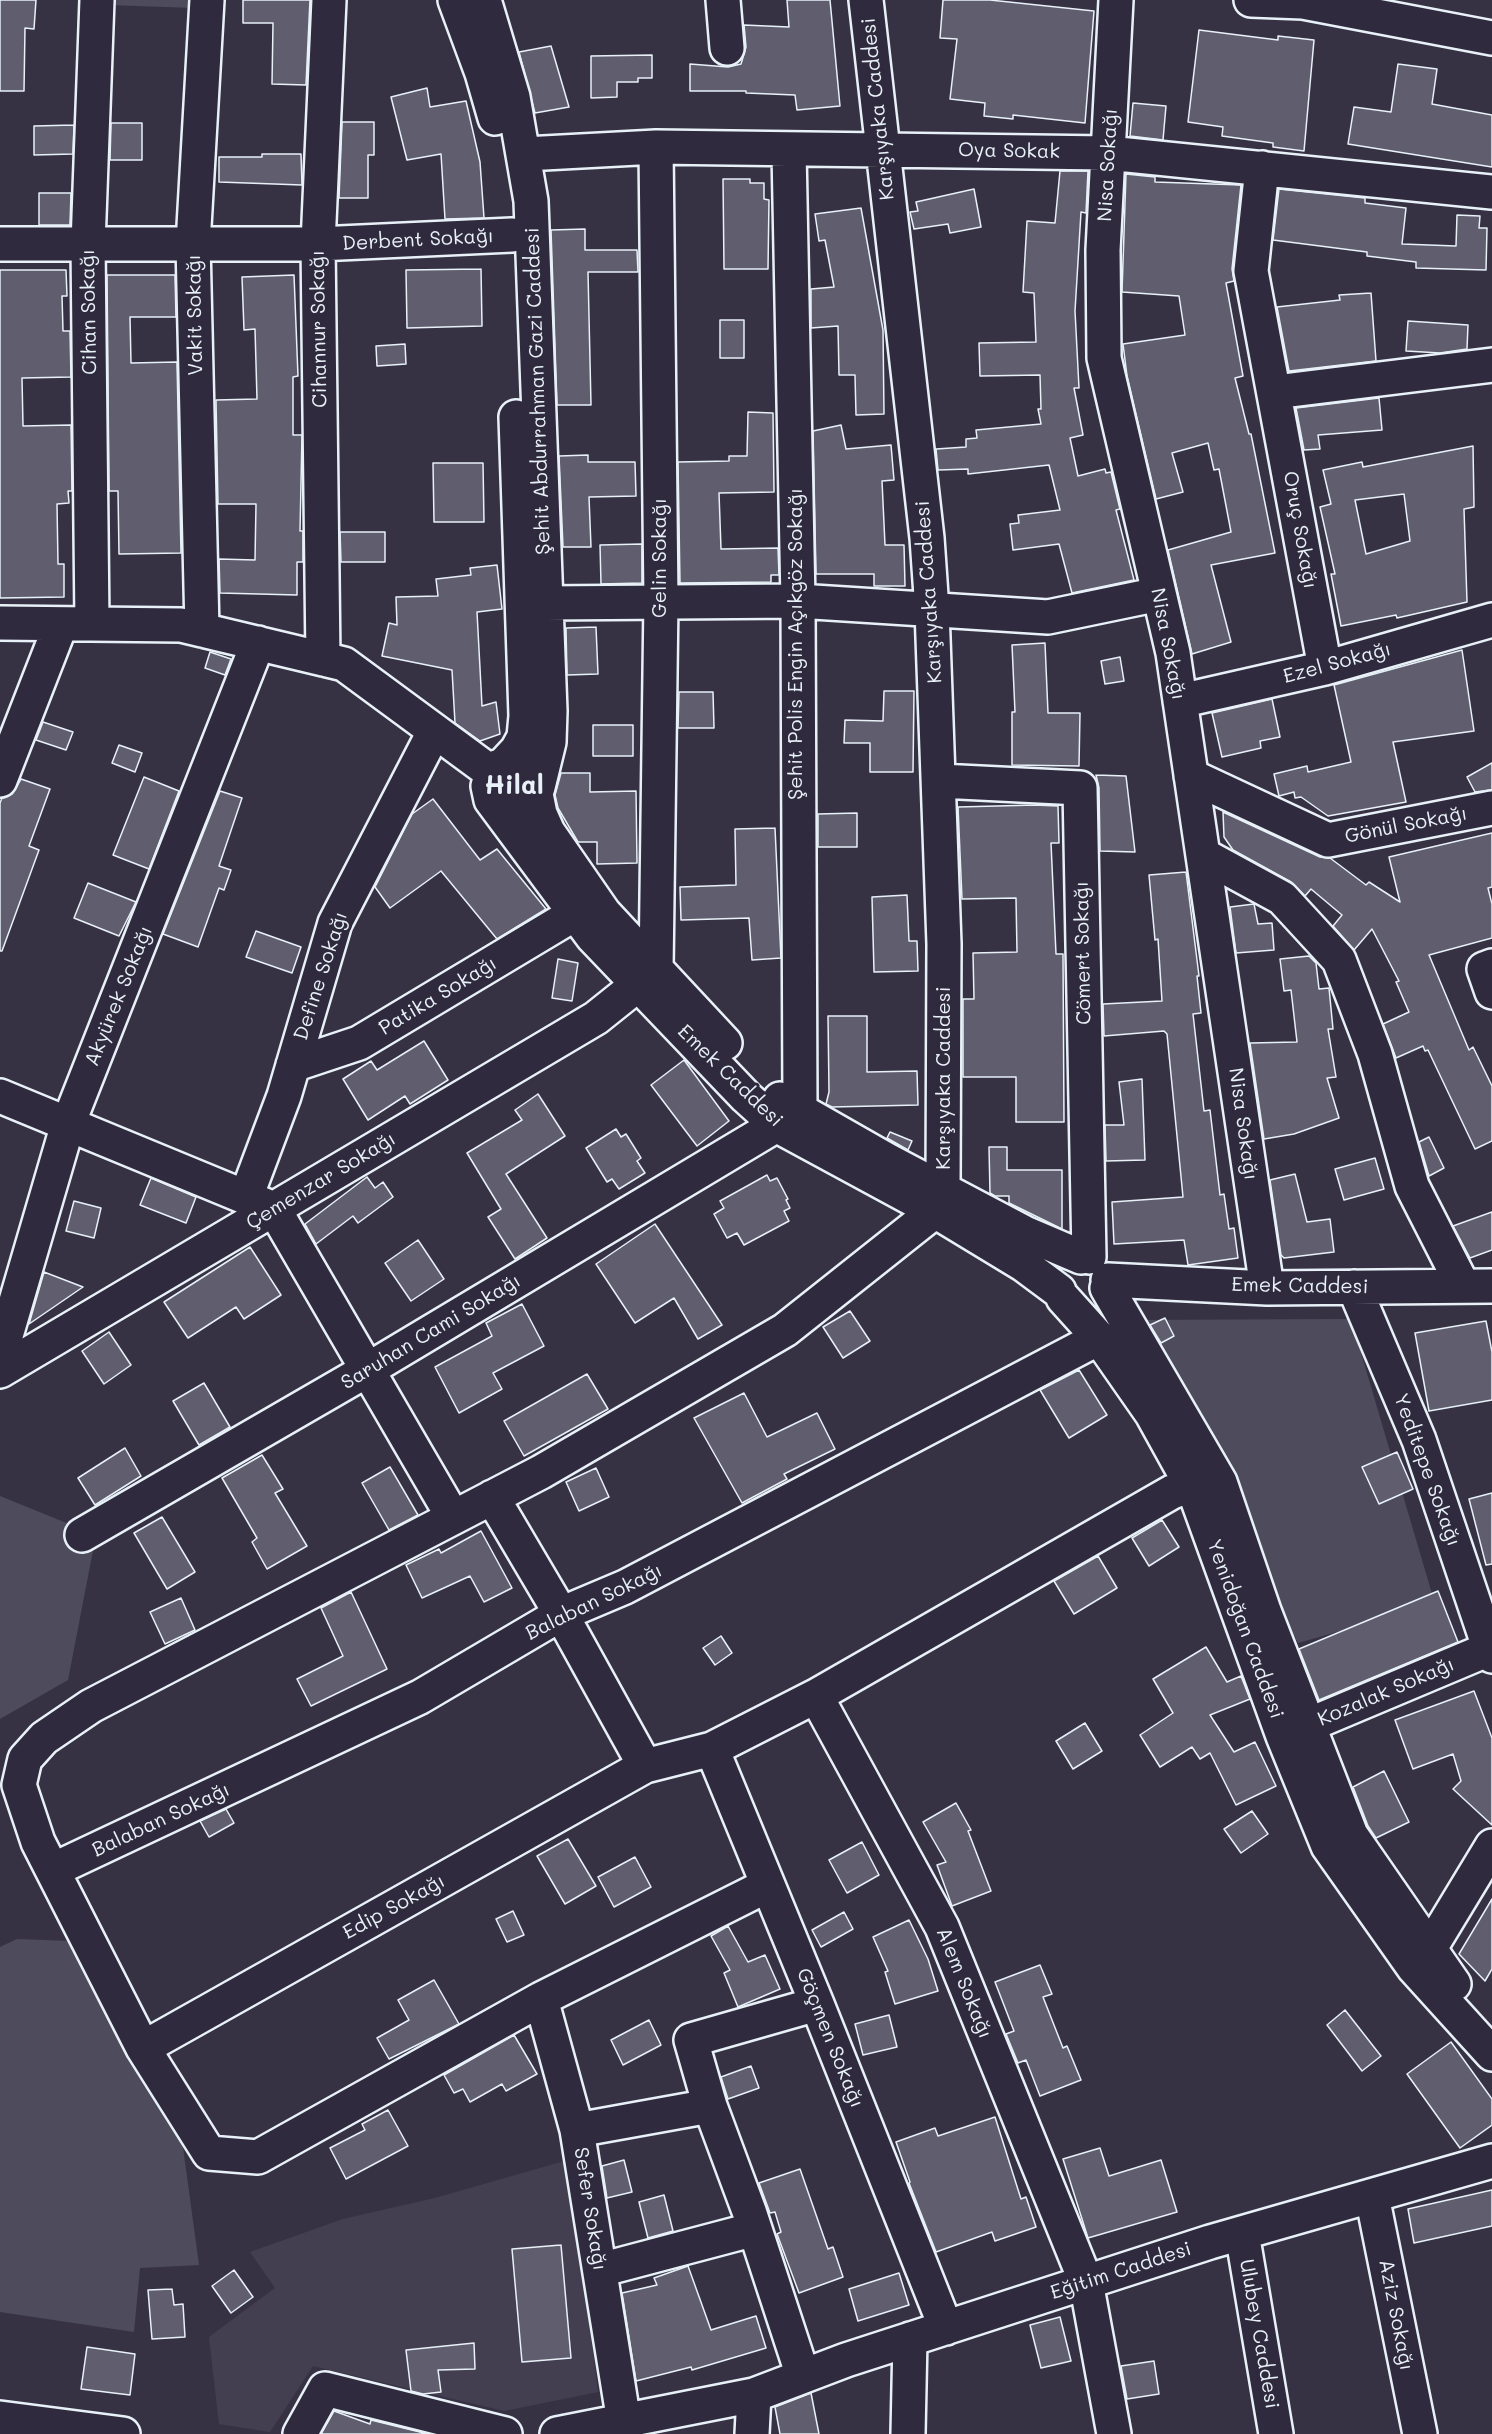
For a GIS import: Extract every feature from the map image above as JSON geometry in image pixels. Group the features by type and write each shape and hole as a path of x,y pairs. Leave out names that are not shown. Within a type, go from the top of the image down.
{"street":[{"name":"Cihan Sokağı","path":"76,624 97,0"},
{"name":"Vakit Sokağı","path":"202,630 193,244 207,0"},
{"name":"Cihannur Sokağı","path":"323,659 318,244 329,0"},
{"name":"Şehit Abdurrahman Gazi Caddesi","path":"455,0 489,96 507,173 512,235 519,586 526,716 524,737 517,750 498,768"},
{"name":"Şehit Abdurrahman Gazi Caddesi","path":"484,0 507,75 525,154 531,201 549,742 537,790"},
{"path":"723,0 727,48"},
{"name":"Karşıyaka Caddesi","path":"866,0 881,149 927,538 932,610 940,781 944,944 939,1199"},
{"name":"Nisa Sokağı","path":"1116,0 1103,250 1104,358 1173,653 1267,1288"},
{"path":"1251,0 1303,1 1492,38"},
{"name":"Oya Sokak","path":"525,154 656,147 789,151 881,149 1108,153 1492,192"},
{"name":"Gelin Sokağı","path":"647,977 661,600 656,147"},
{"name":"Şehit Polis Engin Açıkgöz Sokağı","path":"789,151 798,601 789,1118"},
{"name":"Oruç Sokağı","path":"1262,168 1251,271 1325,668"},
{"name":"Derbent Sokağı","path":"0,244 318,244 512,235"},
{"path":"1275,392 1492,365"},
{"path":"545,603 661,600 798,601 1048,617 1159,594"},
{"name":"Ezel Sokağı","path":"1180,700 1325,668 1492,620"},
{"path":"0,623 181,625 344,664 434,732 498,768"},
{"path":"0,780 76,624"},
{"name":"Akyürek Sokağı","path":"0,1356 68,1124 258,643"},
{"name":"Define Sokağı","path":"260,1203 293,1065 335,923 434,732"},
{"path":"512,762 527,766 532,772 537,790 533,802 519,811 511,812 496,805 488,786 498,768 512,762"},
{"name":"Gönül Sokağı","path":"1191,776 1328,840 1492,808"},
{"name":"Cömert Sokağı","path":"940,781 1080,788 1096,1271"},
{"name":"Emek Caddesi","path":"537,790 540,814 548,832 647,977"},
{"name":"Emek Caddesi","path":"496,805 592,936 647,977 789,1118 939,1199 1027,1234 1096,1271 1267,1288 1478,1286"},
{"path":"1203,855 1282,898 1339,960 1375,1054 1412,1186 1478,1286"},
{"name":"Patika Sokağı","path":"293,1065 359,1043 576,913"},
{"path":"1492,966 1484,969 1492,992"},
{"name":"Çemenzar Sokağı","path":"0,1371 260,1203 597,1018 647,977"},
{"path":"0,1096 260,1203 369,1369 453,1517"},
{"name":"Saruhan Cami Sokağı","path":"82,1535 369,1369 789,1118"},
{"path":"766,1886 541,1999 258,2157 209,2153 143,2048 38,1842 19,1785 25,1759 44,1738 91,1706 162,1667 541,1472 785,1330 939,1199"},
{"name":"Emek Caddesi","path":"939,1199 1061,1294"},
{"path":"1067,1262 1096,1271 1099,1301 1084,1307 1069,1303 1061,1294 1059,1275 1067,1262"},
{"name":"Yenidoğan Caddesi","path":"1096,1271 1220,1482 1264,1611 1328,1846 1422,1959 1492,2054"},
{"name":"Yeditepe Sokağı","path":"1354,1287 1419,1440 1491,1652"},
{"name":"Yenidoğan Caddesi","path":"1061,1294 1099,1338 1152,1414 1191,1485 1295,1731"},
{"name":"Balaban Sokağı","path":"52,1870 420,1698 561,1614 625,1587 1099,1338"},
{"name":"Edip Sokağı","path":"143,2048 645,1766 712,1749 816,1696 1141,1510 1191,1485"},
{"path":"492,1497 561,1614 645,1766"},
{"name":"Kozalak Sokağı","path":"1295,1731 1491,1652"},
{"name":"Alem Sokağı","path":"816,1696 942,1927 1086,2282 1114,2434"},
{"name":"Göçmen Sokağı","path":"712,1749 766,1886 817,2004 946,2328"},
{"path":"1422,1959 1492,1846"},
{"name":"Yenidoğan Caddesi","path":"1422,1959 1492,2021"},
{"name":"Sefer Sokağı","path":"541,1999 577,2130 600,2270 641,2424"},
{"path":"802,2376 755,2229 710,2106 691,2040 817,2004"},
{"path":"577,2130 710,2106"},
{"name":"Eğitim Caddesi","path":"557,2434 641,2424 754,2395 910,2339 1086,2282 1242,2233 1492,2161"},
{"name":"Aziz Sokağı","path":"1372,2196 1420,2434"},
{"path":"600,2270 755,2229"},
{"name":"Ulubey Caddesi","path":"1242,2233 1276,2434"},
{"path":"908,2434 910,2339"},
{"path":"300,2434 325,2389 505,2434"},
{"path":"752,2434 754,2395"},
{"path":"0,2418 123,2434"}],"shaded area":[{"path":"108,0 195,0 195,8 107,5"},
{"path":"1351,1319 1435,1604 1298,1643 1134,1320"},
{"path":"0,1496 96,1535 68,1680 0,1719"},
{"path":"17,1939 95,1942 182,2140 199,2265 140,2268 134,2332 0,2312 0,1947"},
{"path":"568,2160 598,2392 504,2411 313,2366 270,2432 219,2424 209,2337 275,2288 250,2252 343,2219 435,2198"}],"building":[{"path":"0,0 36,0 34,29 25,28 24,91 0,91"},
{"path":"243,0 310,0 306,85 272,84 273,23 243,23"},
{"path":"787,0 830,0 840,106 797,110 795,95 746,93 746,91 690,91 690,64 728,67 741,64 746,47 744,25 789,27"},
{"path":"943,0 990,0 1094,11 1085,123 1013,115 1013,119 984,116 985,103 950,99 957,39 940,38"},
{"path":"1199,30 1278,40 1278,36 1314,40 1304,151 1273,147 1273,143 1222,136 1223,127 1188,122"},
{"path":"551,46 569,107 535,113 519,52"},
{"path":"652,55 652,78 638,78 638,82 617,82 617,97 591,98 591,56"},
{"path":"1398,64 1437,69 1432,104 1492,115 1492,167 1348,144 1354,107 1391,112"},
{"path":"427,88 430,107 466,101 480,162 484,218 445,219 441,154 407,160 391,97"},
{"path":"1133,103 1166,106 1163,140 1130,136"},
{"path":"342,122 374,122 374,155 368,155 368,198 339,198"},
{"path":"111,123 142,123 142,160 110,160"},
{"path":"74,125 73,154 34,155 34,126"},
{"path":"262,154 301,154 302,185 219,182 219,157 262,157"},
{"path":"1060,171 1088,171 1086,213 1081,212 1075,311 1079,388 1074,388 1083,435 1070,438 1078,476 1105,469 1106,473 1111,472 1120,509 1116,510 1134,580 1072,593 1059,544 1013,550 1010,524 1019,523 1018,515 1060,510 1049,465 968,474 968,469 938,470 936,449 966,447 966,439 977,438 976,430 1041,424 1038,409 1041,409 1040,375 980,376 979,343 1036,342 1034,293 1023,292 1027,221 1055,223"},
{"path":"1126,174 1155,177 1155,182 1241,185 1232,269 1234,281 1226,283 1243,376 1235,378 1249,434 1251,434 1275,553 1211,565 1231,642 1192,654 1168,550 1231,532 1219,469 1214,470 1208,443 1172,453 1183,492 1156,499 1127,376 1123,344 1185,335 1179,296 1122,292"},
{"path":"723,179 750,179 750,183 764,183 764,199 769,200 768,269 724,269"},
{"path":"974,189 981,227 950,233 948,224 914,229 910,212 918,211 916,202"},
{"path":"1279,189 1365,198 1365,203 1406,208 1402,244 1456,246 1457,215 1480,216 1479,228 1487,228 1486,270 1416,268 1416,262 1367,256 1367,252 1273,240"},
{"path":"39,193 71,193 70,225 39,225"},
{"path":"861,208 883,330 884,414 856,415 855,375 839,375 838,326 811,328 811,289 834,287 825,240 819,241 815,214"},
{"path":"585,229 585,250 637,250 638,272 588,272 591,405 557,405 551,230"},
{"path":"481,269 482,326 407,328 406,270"},
{"path":"0,270 66,270 67,296 62,296 63,331 70,331 71,377 22,378 23,426 71,425 72,491 68,491 69,503 57,504 58,564 64,564 64,597 0,598"},
{"path":"107,275 175,275 176,317 130,317 131,363 177,362 181,553 119,554 118,491 109,491"},
{"path":"294,275 298,376 293,377 293,435 302,435 300,531 303,531 303,562 297,562 297,595 220,593 219,559 255,560 256,504 218,504 216,400 257,399 255,329 244,330 242,277"},
{"path":"1371,293 1376,361 1289,371 1277,307 1340,300 1339,295"},
{"path":"720,320 744,320 744,358 720,358"},
{"path":"1408,321 1468,325 1467,349 1440,353 1406,351"},
{"path":"405,344 406,364 377,366 376,346"},
{"path":"1379,398 1382,430 1318,435 1320,449 1304,450 1296,408"},
{"path":"748,412 773,413 774,492 719,493 721,549 778,548 779,575 771,575 771,582 680,583 678,462 729,461 729,456 747,456"},
{"path":"841,425 846,449 891,445 894,480 882,481 885,545 904,545 905,586 874,586 874,574 816,574 813,431"},
{"path":"1473,446 1474,507 1464,509 1467,602 1397,618 1396,615 1341,626 1331,574 1335,574 1320,507 1331,504 1323,470 1362,462 1363,467","holes":["1404,494 1410,541 1366,554 1355,500"]},
{"path":"588,455 588,462 635,462 636,496 589,497 591,547 563,547 559,456"},
{"path":"433,463 483,463 484,522 434,522"},
{"path":"340,532 385,532 385,562 341,562"},
{"path":"642,544 642,583 601,584 600,545"},
{"path":"497,565 502,609 477,612 482,706 496,702 500,734 480,741 455,723 452,670 382,656 389,623 397,625 396,597 438,596 436,579 471,575 470,568"},
{"path":"596,627 598,674 567,675 566,628"},
{"path":"1045,643 1048,713 1080,713 1079,766 1012,765 1012,712 1015,712 1012,645"},
{"path":"1462,650 1474,731 1393,742 1406,802 1328,816 1301,797 1295,798 1294,792 1279,796 1274,774 1307,766 1308,772 1351,762 1334,685"},
{"path":"210,652 231,659 225,675 205,668"},
{"path":"1120,657 1124,681 1105,684 1101,661"},
{"path":"884,691 914,691 913,772 870,772 870,743 844,743 845,720 883,721"},
{"path":"679,692 713,692 714,728 678,728"},
{"path":"1272,699 1280,737 1260,741 1261,748 1222,757 1212,713"},
{"path":"43,722 73,732 66,750 36,740"},
{"path":"593,725 633,725 633,756 593,756"},
{"path":"119,745 142,753 135,772 112,763"},
{"path":"1492,763 1492,790 1475,792 1467,777"},
{"path":"561,773 590,773 590,792 636,791 637,863 597,864 597,842 578,842 558,808 555,795"},
{"path":"1096,775 1126,776 1135,852 1100,851 1099,788"},
{"path":"144,777 179,791 149,869 113,855"},
{"path":"21,779 50,789 29,846 39,850 2,951 0,951 0,803 2,798 12,794"},
{"path":"220,791 242,798 219,866 231,870 224,890 219,888 198,947 163,934"},
{"path":"433,799 480,860 497,849 546,909 497,939 441,871 390,908 375,887 412,814"},
{"path":"1058,806 1059,843 1051,843 1056,954 1063,954 1064,1122 1016,1122 1016,1077 963,1077 963,999 974,999 973,953 1017,952 1016,898 962,899 958,807"},
{"path":"1223,812 1320,857 1330,858 1366,885 1369,882 1400,902 1389,857 1492,833 1492,887 1488,888 1492,904 1492,938 1429,955 1469,1050 1473,1047 1492,1086 1492,1141 1475,1149 1428,1050 1425,1051 1423,1046 1396,1058 1383,1024 1409,1012 1396,982 1399,981 1372,929 1354,950 1333,926 1342,915 1311,889 1305,896 1291,882 1233,850 1224,837"},
{"path":"857,813 857,847 818,847 818,814"},
{"path":"775,828 781,958 752,960 749,918 681,920 680,887 736,885 735,829"},
{"path":"1186,872 1199,976 1197,976 1201,1013 1193,1014 1204,1111 1210,1110 1220,1195 1224,1194 1229,1229 1234,1228 1238,1258 1188,1265 1184,1240 1114,1244 1112,1202 1183,1197 1167,1034 1164,1031 1104,1036 1103,1004 1162,1001 1158,939 1155,940 1149,875"},
{"path":"88,883 136,902 119,936 74,918"},
{"path":"907,895 909,941 917,941 918,971 874,972 872,897"},
{"path":"1254,904 1258,924 1272,923 1274,950 1236,953 1230,907"},
{"path":"256,931 301,947 292,973 246,957"},
{"path":"1309,956 1316,963 1319,989 1329,988 1333,1029 1328,1029 1336,1077 1327,1078 1339,1118 1294,1134 1264,1139 1250,1043 1297,1042 1291,990 1284,991 1280,959"},
{"path":"558,959 578,963 572,1001 552,998"},
{"path":"828,1016 867,1016 867,1072 917,1071 918,1105 832,1107 826,1104 829,1092"},
{"path":"424,1041 448,1080 410,1104 405,1096 368,1120 343,1079 371,1061 377,1070"},
{"path":"684,1060 729,1121 697,1146 651,1085"},
{"path":"1142,1079 1145,1160 1106,1161 1105,1125 1124,1125 1119,1082"},
{"path":"538,1094 565,1136 506,1174 547,1238 515,1259 488,1217 501,1209 467,1153 522,1120 515,1110"},
{"path":"616,1129 621,1137 626,1134 641,1158 637,1161 645,1173 619,1189 612,1179 607,1182 586,1148"},
{"path":"890,1132 912,1141 908,1150 887,1138"},
{"path":"1429,1137 1444,1168 1429,1176 1419,1142"},
{"path":"989,1147 1007,1147 1007,1170 1062,1170 1062,1229 1009,1203 1009,1196 995,1196 990,1193"},
{"path":"1375,1158 1384,1189 1344,1200 1335,1169"},
{"path":"1295,1174 1307,1222 1330,1219 1334,1252 1284,1258 1281,1255 1270,1180"},
{"path":"767,1175 770,1181 777,1178 788,1199 786,1200 790,1208 784,1211 789,1221 744,1245 737,1233 727,1238 714,1214 724,1208 720,1201"},
{"path":"367,1177 375,1188 383,1182 393,1197 358,1223 353,1216 316,1244 305,1224"},
{"path":"151,1178 196,1197 186,1223 140,1205"},
{"path":"74,1201 101,1208 94,1238 66,1231"},
{"path":"1492,1212 1492,1250 1470,1258 1453,1226"},
{"path":"655,1224 722,1325 698,1339 674,1298 635,1323 596,1264"},
{"path":"418,1240 444,1279 411,1301 385,1263"},
{"path":"250,1247 281,1295 244,1319 236,1307 188,1338 164,1302"},
{"path":"44,1272 83,1287 29,1324"},
{"path":"522,1304 544,1346 493,1373 502,1389 459,1413 435,1367 492,1336 486,1323"},
{"path":"850,1311 870,1341 843,1358 823,1327"},
{"path":"1165,1318 1174,1336 1161,1343 1150,1325"},
{"path":"1486,1321 1492,1352 1492,1400 1429,1411 1415,1333"},
{"path":"109,1332 131,1365 104,1384 82,1351"},
{"path":"1079,1370 1107,1415 1069,1438 1040,1390"},
{"path":"587,1374 608,1409 524,1456 504,1421"},
{"path":"204,1383 230,1427 199,1445 173,1401"},
{"path":"744,1393 767,1437 817,1413 835,1449 784,1474 787,1479 742,1503 694,1418"},
{"path":"125,1448 141,1476 95,1505 78,1478"},
{"path":"1397,1452 1413,1489 1379,1504 1362,1467"},
{"path":"262,1455 283,1489 275,1493 307,1546 267,1569 252,1542 257,1538 222,1478"},
{"path":"390,1467 418,1515 389,1530 362,1483"},
{"path":"596,1468 609,1497 579,1511 566,1482"},
{"path":"1492,1493 1492,1564 1486,1565 1469,1499"},
{"path":"162,1517 195,1572 167,1589 134,1533"},
{"path":"1162,1520 1179,1547 1149,1566 1132,1538"},
{"path":"481,1531 512,1588 484,1602 470,1576 422,1598 406,1565 439,1549 441,1553"},
{"path":"1098,1556 1117,1588 1074,1614 1054,1581"},
{"path":"1438,1591 1458,1642 1319,1700 1299,1649"},
{"path":"351,1592 387,1669 311,1706 297,1679 343,1656 321,1608"},
{"path":"181,1598 195,1630 165,1644 150,1612"},
{"path":"721,1636 732,1653 715,1665 703,1648"},
{"path":"1206,1647 1227,1682 1241,1676 1250,1699 1210,1715 1234,1752 1255,1742 1276,1786 1236,1805 1210,1753 1200,1759 1192,1747 1160,1767 1140,1735 1173,1713 1153,1679"},
{"path":"1474,1691 1492,1738 1492,1825 1453,1789 1461,1781 1453,1754 1413,1769 1395,1720"},
{"path":"1085,1723 1102,1751 1073,1769 1056,1741"},
{"path":"1384,1771 1409,1822 1376,1838 1368,1826 1353,1787"},
{"path":"956,1803 971,1830 968,1831 991,1891 952,1906 937,1865 946,1862 923,1822"},
{"path":"226,1809 234,1823 209,1837 200,1821"},
{"path":"1252,1811 1268,1834 1241,1853 1224,1829"},
{"path":"568,1839 596,1886 565,1904 537,1856"},
{"path":"862,1842 879,1875 847,1893 829,1860"},
{"path":"635,1857 651,1887 614,1907 598,1877"},
{"path":"1492,1899 1492,1969 1485,1981 1459,1954"},
{"path":"513,1911 524,1935 507,1942 496,1919"},
{"path":"844,1912 853,1929 821,1947 812,1930"},
{"path":"909,1920 928,1959 938,1991 895,2004 885,1972 888,1971 873,1937"},
{"path":"728,1926 748,1962 765,1955 780,1989 738,2007 724,1973 730,1970 711,1936"},
{"path":"1040,1965 1052,1994 1043,1997 1063,2048 1067,2046 1081,2080 1040,2096 1026,2060 1018,2063 1006,2034 1014,2031 995,1982"},
{"path":"434,1980 459,2024 389,2059 377,2038 409,2020 398,2000"},
{"path":"1345,2010 1381,2056 1362,2071 1327,2025"},
{"path":"889,2015 897,2047 863,2055 855,2024"},
{"path":"649,2020 661,2045 623,2065 611,2040"},
{"path":"514,2035 537,2074 506,2091 502,2084 470,2102 463,2089 454,2093 444,2075"},
{"path":"1451,2042 1492,2099 1492,2125 1460,2148 1407,2074"},
{"path":"751,2066 759,2088 728,2099 721,2077"},
{"path":"388,2110 408,2146 346,2179 330,2148 365,2130 362,2124"},
{"path":"995,2117 1021,2199 1026,2197 1036,2227 995,2241 992,2232 936,2252 896,2142 935,2128 938,2136"},
{"path":"1100,2148 1109,2176 1161,2160 1177,2212 1088,2238 1063,2159"},
{"path":"624,2160 632,2192 607,2198 602,2166"},
{"path":"800,2169 828,2249 833,2247 843,2277 799,2293 777,2234 781,2232 775,2212 770,2213 759,2183"},
{"path":"1492,2190 1492,2226 1414,2243 1408,2209"},
{"path":"664,2195 673,2231 648,2238 639,2202"},
{"path":"561,2245 571,2358 522,2362 512,2249"},
{"path":"688,2266 711,2330 756,2316 766,2348 692,2370 691,2367 636,2381 622,2293 657,2285 654,2278"},
{"path":"234,2270 253,2297 231,2313 212,2286"},
{"path":"899,2273 909,2305 858,2321 849,2289"},
{"path":"172,2289 174,2305 183,2304 185,2337 152,2339 148,2290"},
{"path":"1060,2317 1071,2361 1041,2368 1030,2325"},
{"path":"474,2343 475,2369 438,2370 441,2392 423,2394 411,2391 406,2350"},
{"path":"87,2347 135,2354 130,2395 81,2389"},
{"path":"1154,2361 1159,2394 1127,2399 1121,2366"},
{"path":"811,2393 819,2434 780,2434 775,2407"},
{"path":"334,2411 370,2424 371,2420 428,2434 321,2434"}],"district":[{"name":"Hilal","path":"514,786"}]}
